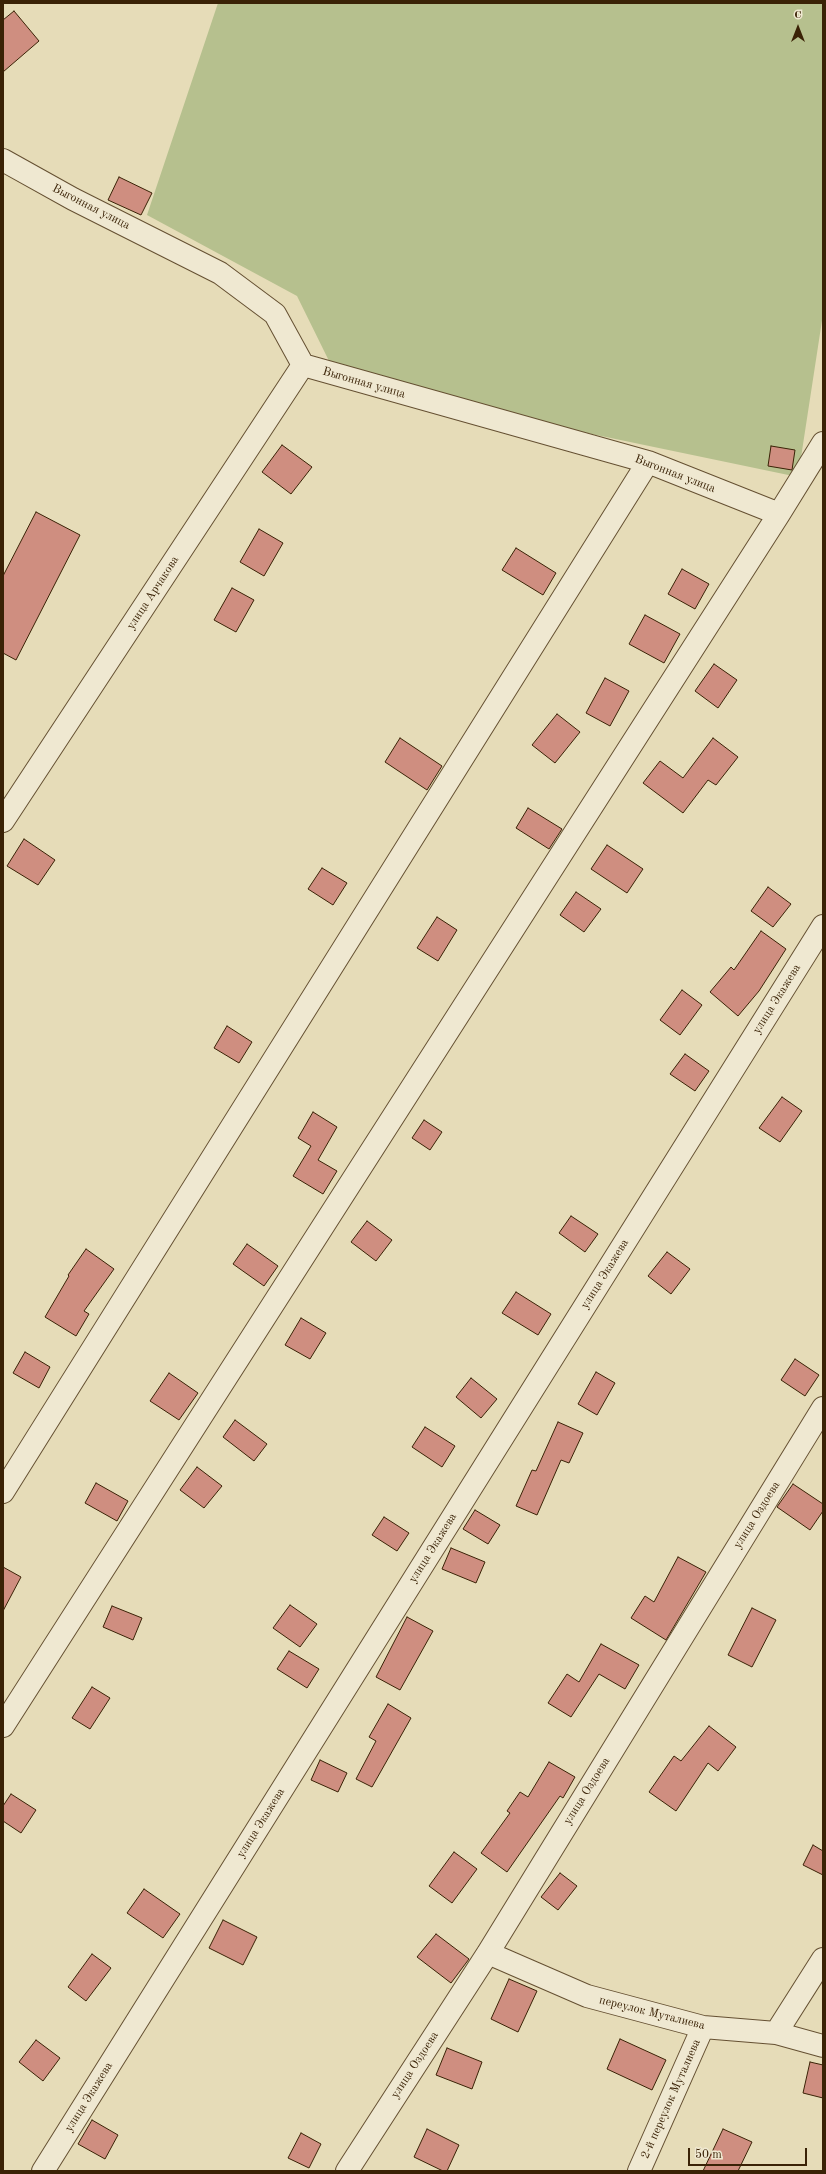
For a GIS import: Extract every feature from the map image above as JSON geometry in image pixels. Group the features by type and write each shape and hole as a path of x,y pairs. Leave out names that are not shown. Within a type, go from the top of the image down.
{"street":[{"name":"Выгонная улица","path":"3,160 73,199 220,273 275,314 303,365 648,462 779,514"},
{"name":"улица Арчакова","path":"3,821 303,365"},
{"path":"3,1726 779,514 823,442"},
{"path":"3,1492 648,462"},
{"name":"улица Экажева","path":"43,2171 823,926"},
{"name":"улица Оздоева","path":"347,2171 488,1953 823,1408"},
{"name":"переулок Муталиева","path":"488,1953 587,1996 703,2027 776,2033 823,2046"},
{"path":"776,2033 823,1959"},
{"name":"2-й переулок Муталиева","path":"639,2171 703,2027"}],"green space":[{"path":"218,3 823,3 823,314 798,477 342,382 331,365 297,296 147,215"}],"building":[{"path":"14,11 39,41 3,72 3,20"},
{"path":"119,177 152,193 141,215 108,200"},
{"path":"282,445 312,467 291,494 262,472"},
{"path":"771,446 795,450 792,470 768,466"},
{"path":"36,512 80,535 16,660 3,653 3,576"},
{"path":"259,529 283,543 264,576 240,562"},
{"path":"516,548 556,573 543,595 502,570"},
{"path":"682,569 709,584 695,609 668,594"},
{"path":"232,588 254,600 236,632 214,620"},
{"path":"645,615 680,634 664,663 629,644"},
{"path":"714,664 737,680 718,708 695,691"},
{"path":"605,678 629,691 610,726 586,713"},
{"path":"557,714 580,732 555,763 532,745"},
{"path":"400,738 442,766 427,790 385,762"},
{"path":"713,738 738,757 716,785 708,780 683,813 643,783 660,761 683,778"},
{"path":"528,808 562,829 549,849 516,828"},
{"path":"24,839 55,860 38,885 7,866"},
{"path":"607,845 643,869 627,893 591,869"},
{"path":"322,868 347,883 333,905 308,889"},
{"path":"768,887 791,904 773,927 751,911"},
{"path":"576,892 601,909 584,932 560,915"},
{"path":"437,917 457,930 438,961 417,948"},
{"path":"761,931 786,949 759,991 738,1016 710,992 731,967 734,970"},
{"path":"682,990 702,1005 680,1035 660,1020"},
{"path":"227,1026 252,1042 239,1063 214,1048"},
{"path":"685,1054 709,1071 695,1091 670,1074"},
{"path":"782,1097 802,1111 780,1142 759,1128"},
{"path":"313,1112 337,1127 318,1160 337,1171 323,1194 293,1176 311,1146 298,1138"},
{"path":"424,1120 442,1132 430,1150 412,1138"},
{"path":"571,1216 598,1234 585,1252 559,1233"},
{"path":"367,1221 392,1240 376,1261 351,1242"},
{"path":"247,1244 278,1266 264,1286 233,1264"},
{"path":"86,1249 114,1269 84,1311 89,1314 76,1336 45,1317 69,1276 68,1275"},
{"path":"667,1252 690,1269 671,1294 648,1276"},
{"path":"516,1292 551,1314 538,1335 502,1313"},
{"path":"301,1318 326,1333 310,1359 285,1345"},
{"path":"25,1352 50,1367 39,1388 13,1373"},
{"path":"795,1359 819,1375 805,1396 781,1380"},
{"path":"596,1372 615,1383 597,1415 578,1404"},
{"path":"169,1373 198,1393 179,1420 150,1401"},
{"path":"471,1378 497,1399 481,1418 456,1397"},
{"path":"235,1420 267,1444 254,1461 223,1437"},
{"path":"558,1422 583,1433 569,1463 561,1460 537,1515 516,1506 532,1470 536,1471"},
{"path":"425,1427 455,1446 442,1467 412,1447"},
{"path":"197,1467 222,1486 204,1508 180,1490"},
{"path":"96,1483 128,1501 117,1521 85,1503"},
{"path":"793,1484 823,1504 823,1511 810,1530 777,1507"},
{"path":"475,1510 500,1525 488,1544 463,1529"},
{"path":"384,1517 409,1533 397,1551 372,1535"},
{"path":"451,1548 485,1562 476,1583 442,1569"},
{"path":"678,1557 706,1572 666,1640 631,1618 645,1596 654,1602"},
{"path":"3,1567 21,1577 3,1611"},
{"path":"290,1605 317,1624 300,1647 273,1628"},
{"path":"112,1606 142,1618 133,1640 103,1627"},
{"path":"752,1608 776,1620 752,1667 728,1655"},
{"path":"407,1617 433,1631 400,1690 376,1677"},
{"path":"601,1644 639,1665 625,1689 599,1674 571,1717 548,1703 567,1674 579,1682"},
{"path":"289,1651 319,1669 307,1688 277,1669"},
{"path":"92,1687 110,1698 90,1729 72,1718"},
{"path":"388,1704 411,1718 372,1787 356,1779 376,1741 369,1737"},
{"path":"709,1726 736,1747 718,1771 708,1763 676,1811 649,1792 674,1756 681,1761"},
{"path":"320,1760 347,1773 338,1792 311,1780"},
{"path":"549,1762 575,1777 563,1798 560,1796 507,1872 481,1853 510,1813 507,1811 520,1792 528,1797"},
{"path":"11,1794 36,1810 21,1833 3,1821 3,1806"},
{"path":"813,1845 823,1851 823,1875 803,1865"},
{"path":"454,1852 477,1869 452,1903 429,1886"},
{"path":"560,1873 577,1886 558,1910 541,1897"},
{"path":"144,1889 180,1914 163,1938 127,1913"},
{"path":"223,1920 257,1937 243,1965 209,1948"},
{"path":"436,1934 469,1959 451,1983 417,1957"},
{"path":"92,1954 111,1968 86,2001 68,1987"},
{"path":"509,1979 537,1991 518,2032 491,2019"},
{"path":"620,2039 666,2060 652,2090 607,2069"},
{"path":"36,2040 60,2058 43,2081 19,2062"},
{"path":"447,2048 482,2062 472,2089 436,2075"},
{"path":"810,2062 823,2065 823,2098 803,2093"},
{"path":"92,2120 118,2135 105,2159 78,2144"},
{"path":"427,2129 459,2145 447,2171 443,2171 414,2157"},
{"path":"723,2129 752,2142 738,2171 703,2171"},
{"path":"301,2133 321,2144 309,2168 288,2158"}]}
